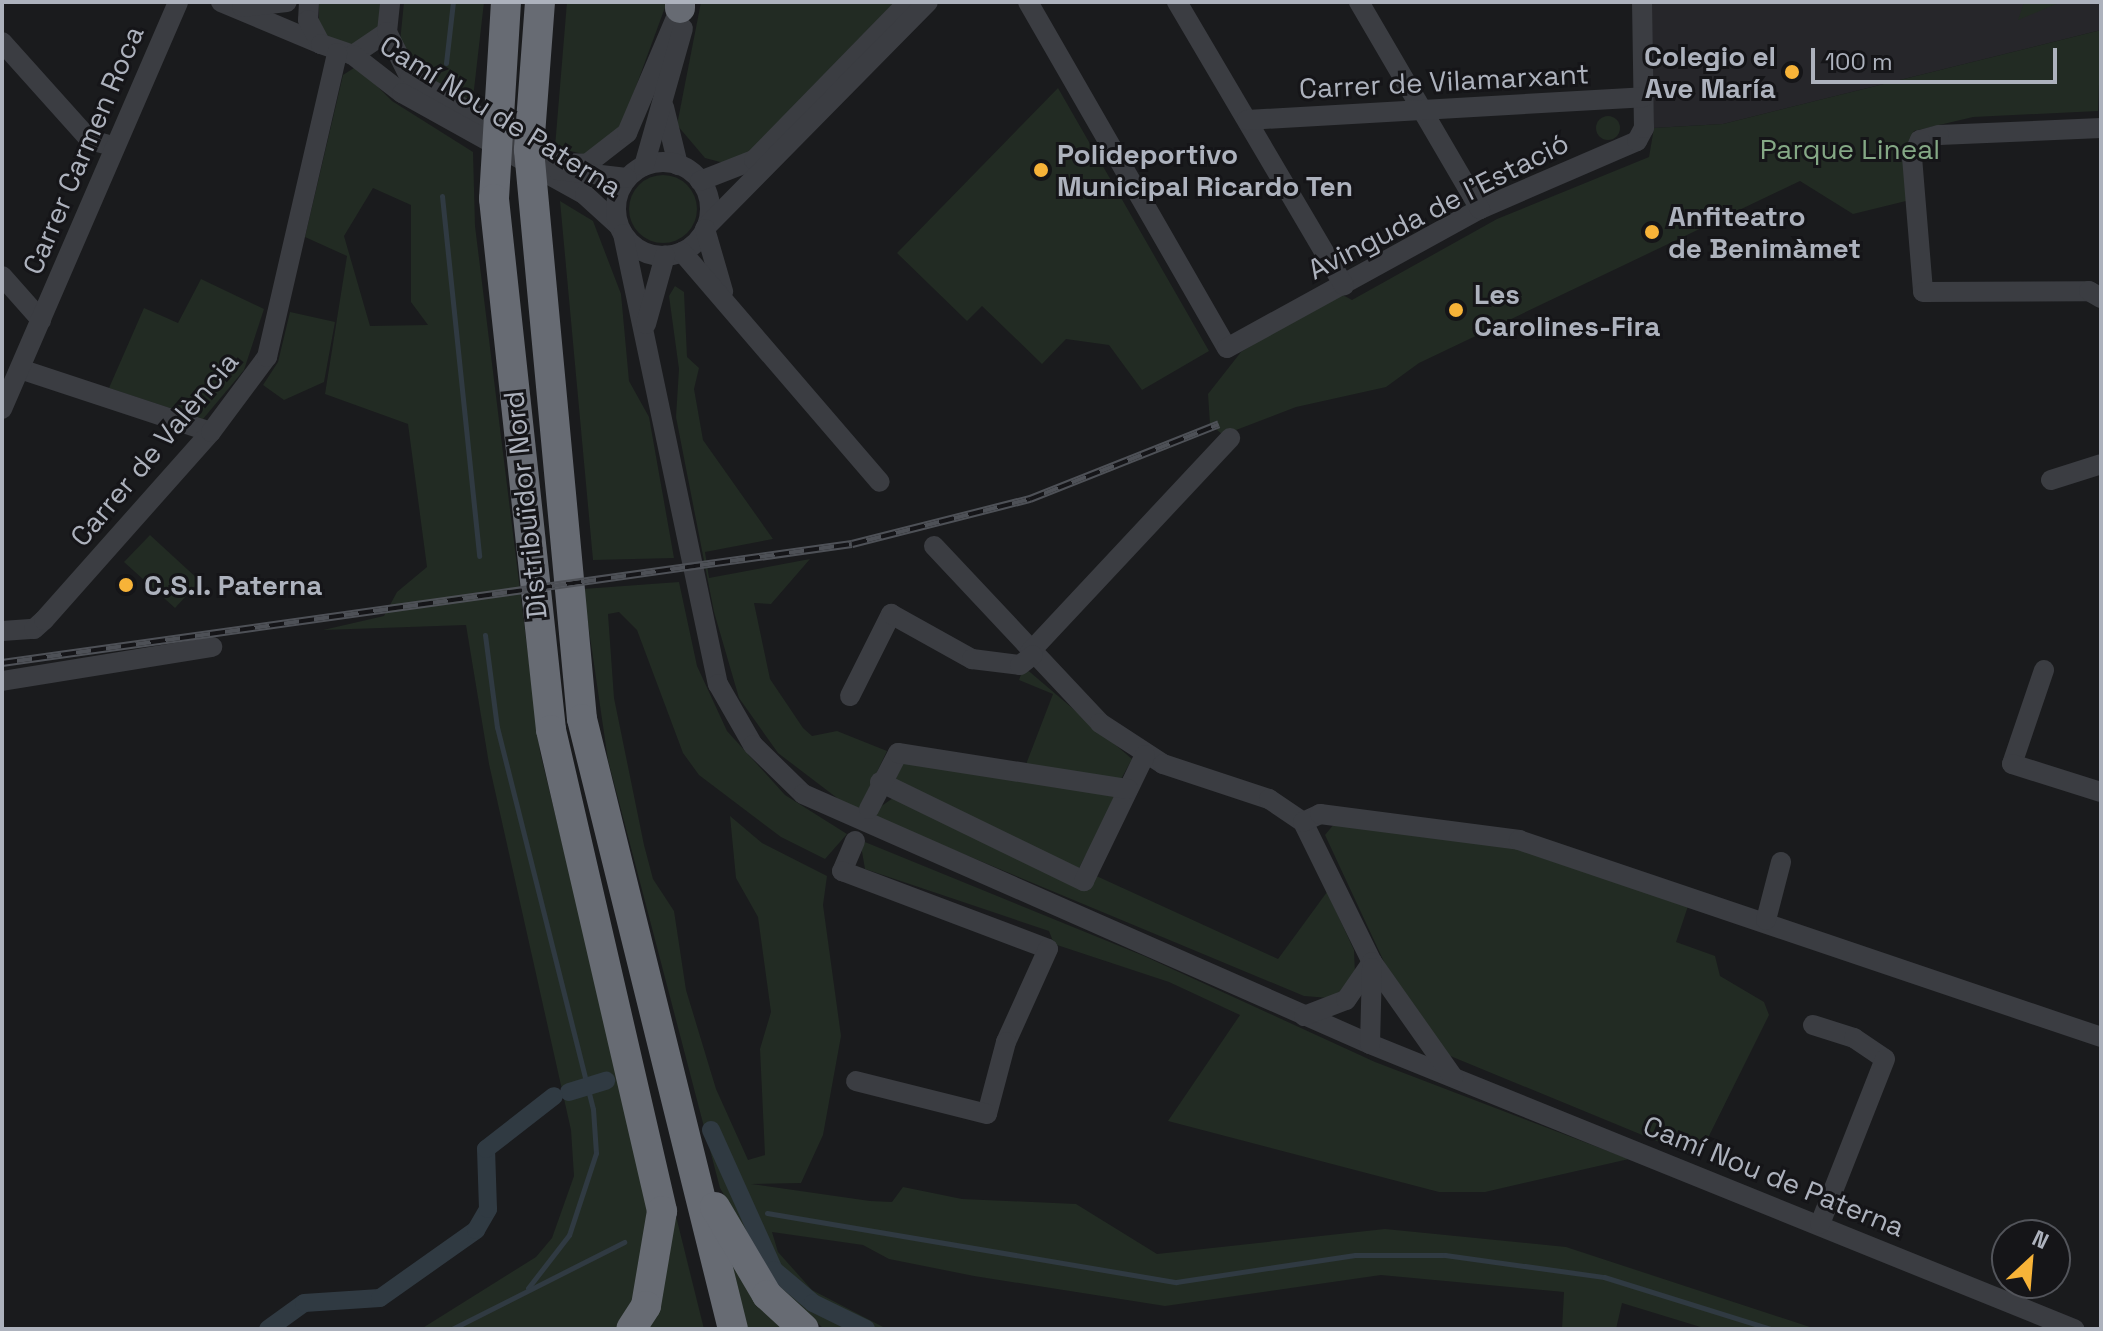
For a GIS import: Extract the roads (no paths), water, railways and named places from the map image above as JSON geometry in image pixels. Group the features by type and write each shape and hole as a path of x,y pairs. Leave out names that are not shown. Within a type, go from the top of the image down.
{"highway":[{"path":"492,2 498,93"},
{"name":"Distribuïdor Nord","path":"506,2 498,93 494,199 551,730 618,1000"},
{"name":"Distribuïdor Nord","path":"549,4 546,152 535,203 582,719 647,991"},
{"path":"647,991 733,1329"},
{"path":"647,991 724,1231 767,1295 804,1329"},
{"path":"618,1000 662,1211 646,1306 631,1329"},
{"path":"618,1000 716,1329"}],"street":[{"name":"Carrer Carmen Roca","path":"2,409 112,146 178,2"},
{"path":"228,5 287,2"},
{"path":"309,2 308,20 337,51 387,32 390,2"},
{"path":"700,181 754,160 908,2"},
{"path":"645,328 674,254 706,228 928,2"},
{"name":"Avinguda de l'Estació","path":"1028,2 1227,348 1480,209 1637,141 1643,97"},
{"path":"1177,2 1344,285"},
{"path":"1359,2 1480,209"},
{"path":"1642,2 1643,97"},
{"path":"683,4 664,106 636,172 617,200 621,230 641,251 674,254 727,303 880,482"},
{"path":"562,172 587,164 615,149 683,4"},
{"name":"Camí Nou de Paterna","path":"228,5 337,51 562,172 636,172"},
{"name":"Camí Nou de Paterna","path":"387,32 410,78 465,120 490,124 562,172 621,230 645,328 697,600 718,684 753,745 803,794 1370,1044 2074,1329"},
{"path":"2,42 90,140 112,146"},
{"name":"Carrer de València","path":"2,631 34,629 211,432 267,357 337,51"},
{"name":"Carrer de Vilamarxant","path":"1247,120 1643,97"},
{"path":"664,106 678,165 700,181 709,207 706,228 727,303"},
{"path":"2101,128 1920,140 1912,157 1919,288 1934,297 2089,291 2101,298"},
{"path":"636,172 678,165"},
{"path":"2101,275 2101,298"},
{"path":"2,276 41,320"},
{"path":"20,369 211,432"},
{"path":"850,696 891,614 972,659 1020,665 1154,524 1230,438"},
{"path":"2051,480 2101,464"},
{"path":"934,546 1100,723 1145,755 1269,799 1303,822 1372,962 1395,1001 1453,1077"},
{"path":"2,681 212,647"},
{"path":"2044,670 2012,764 2101,792"},
{"path":"869,809 880,782 898,753 1128,789"},
{"path":"880,782 1084,881 1145,755"},
{"path":"1303,822 1320,814 1494,834 1766,920 1906,976 2101,1037"},
{"path":"855,841 842,871 1048,949 1006,1042 987,1114 856,1081"},
{"path":"1766,920 1781,862"},
{"path":"1304,1016 1346,1000 1372,962"},
{"path":"1370,1044 1372,962"},
{"path":"1370,1044 1395,1001"},
{"path":"1813,1025 1854,1038 1885,1059 1820,1224"}],"waterway":[{"path":"446,63 453,2"},
{"path":"442,196 479,556"},
{"path":"485,635 497,727 593,1109 596,1153 569,1235 528,1288"},
{"path":"569,1092 606,1081"},
{"path":"268,1329 304,1303 380,1298 476,1230 488,1209 486,1149 554,1096"},
{"path":"711,1130 774,1270 813,1303 866,1329"},
{"path":"767,1213 1176,1282 1355,1255 1445,1255 1604,1277 1771,1329"},
{"path":"452,1329 624,1242"}],"railway":[{"path":"2,663 852,544 1030,499 1219,424"}],"place":[{"name":"Colegio el Ave María","path":"1792,72"},
{"name":"Polideportivo Municipal Ricardo Ten","path":"1041,170"},
{"name":"Anfiteatro de Benimàmet","path":"1652,232"},
{"name":"Les Carolines-Fira","path":"1456,310"},
{"name":"C.S.I. Paterna","path":"126,585"}],"park label":[{"name":"Parque Lineal","path":"1850,149"}]}
